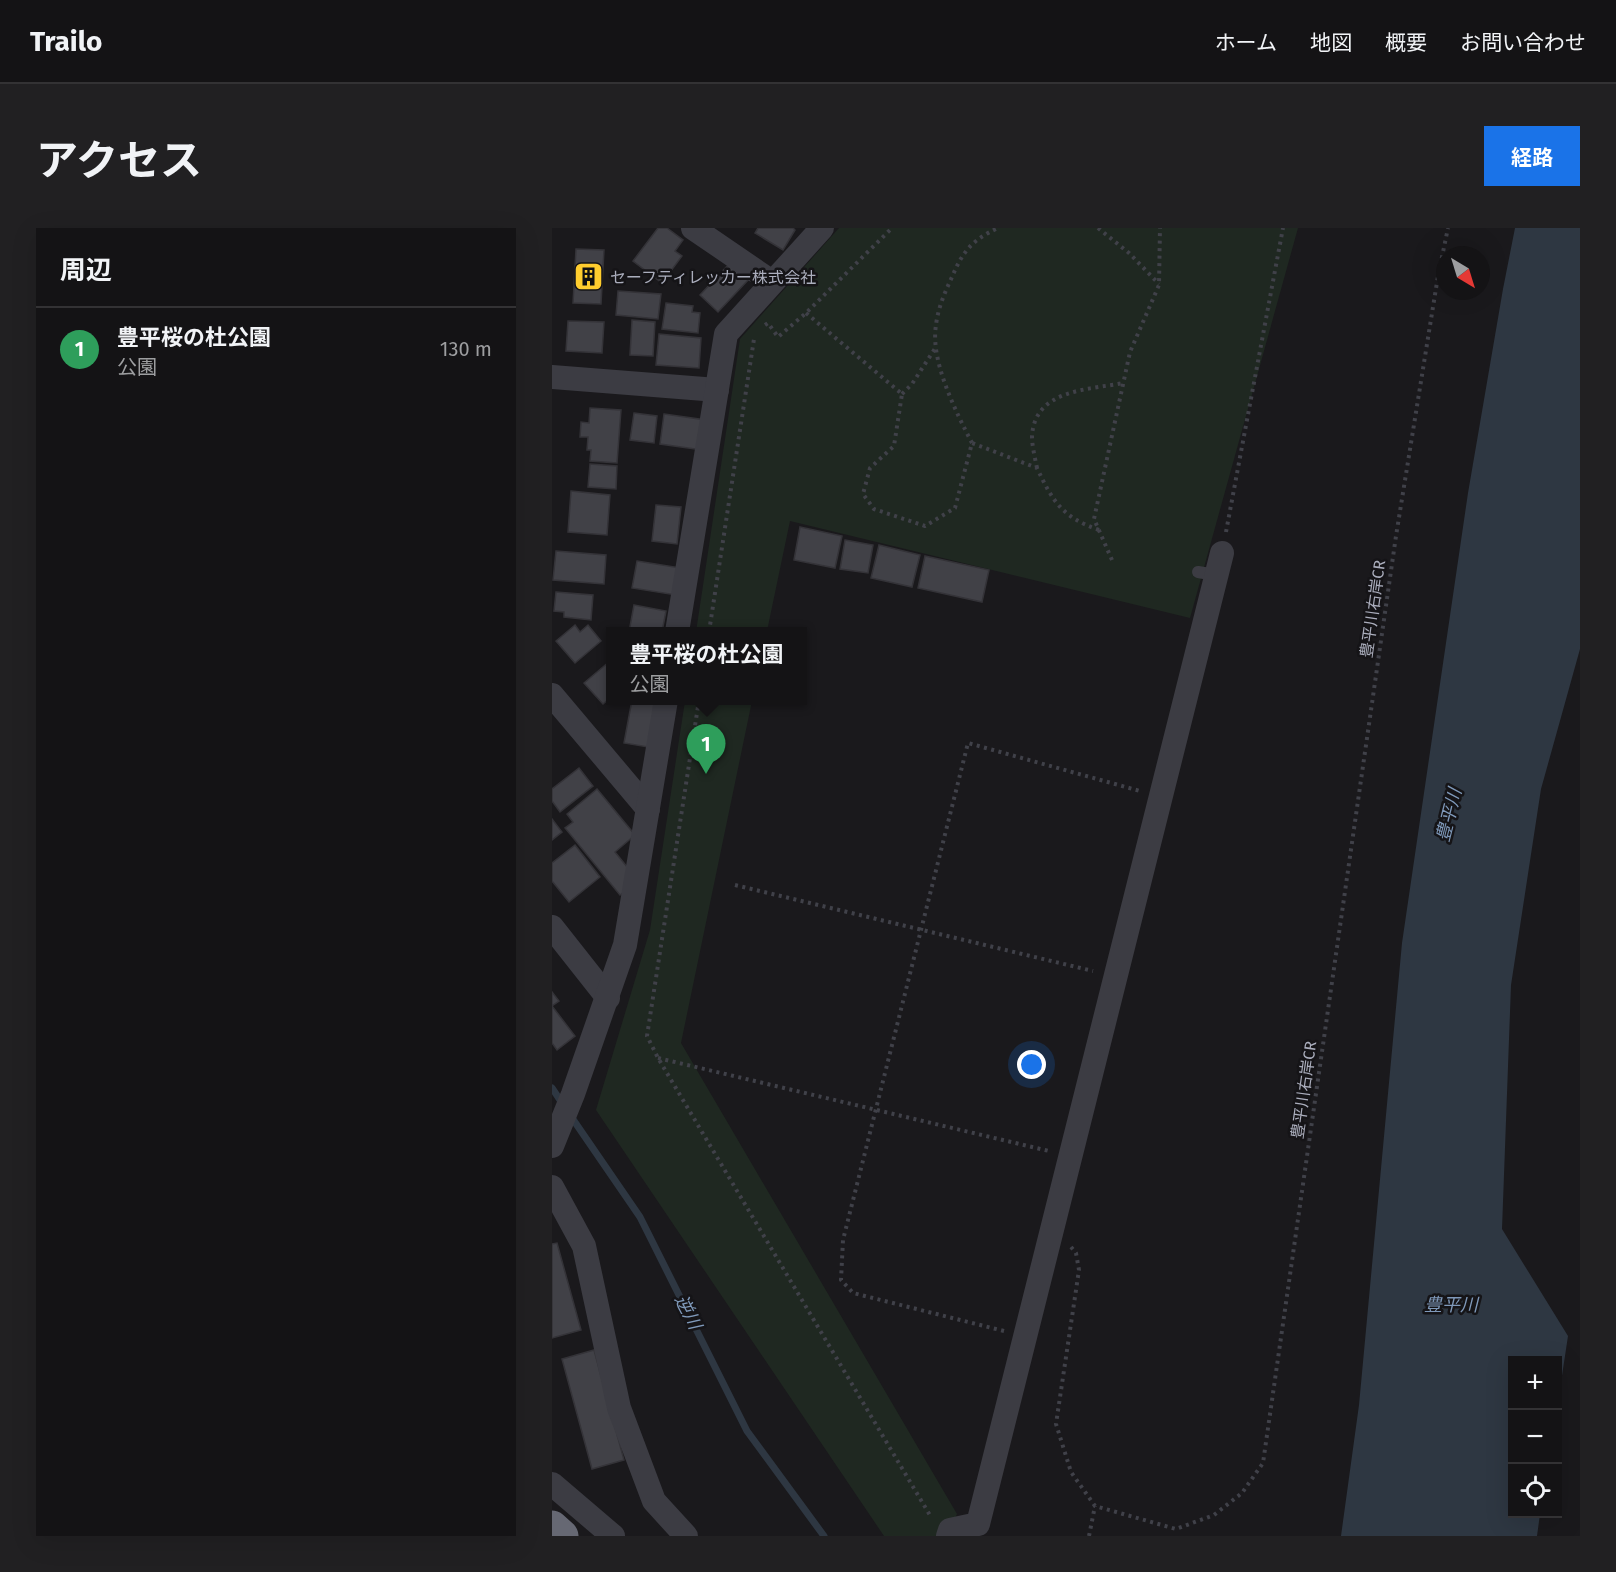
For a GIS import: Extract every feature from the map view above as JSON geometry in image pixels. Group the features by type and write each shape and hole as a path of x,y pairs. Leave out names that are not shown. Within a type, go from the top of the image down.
{"highway":[{"path":"552,1527 562,1536"}],"street":[{"path":"693,228 772,282"},
{"path":"678,627 726,334 822,228"},
{"path":"552,376 717,390"},
{"path":"942,1531 978,1524 1161,796 1212,567"},
{"path":"552,695 648,809"},
{"path":"552,1146 608,998 625,945 665,705"},
{"path":"552,927 608,998"},
{"path":"552,1187 584,1246 618,1408 654,1501 686,1536"},
{"path":"552,1484 613,1536"}],"path":[{"path":"761,328 768,323 777,337 806,313 892,228"},
{"path":"998,228 981,236 962,253 944,293 935,326 936,347 941,370 957,414 972,443 1036,468"},
{"path":"1098,228 1130,253 1160,285"},
{"path":"1112,560 1094,519 1130,352 1160,285 1160,228"},
{"path":"1212,567 1283,228"},
{"name":"豊平川右岸CR","path":"1095,1506 1176,1529 1214,1515 1242,1492 1263,1463 1394,547 1438,276 1448,228"},
{"path":"806,313 902,394"},
{"path":"710,627 755,332"},
{"path":"936,347 917,377 902,394 894,446 870,468 863,494 874,509 925,526 955,508 972,443"},
{"path":"1099,530 1078,522 1058,507 1036,468 1032,437 1035,419 1045,405 1058,396 1123,383"},
{"path":"698,705 647,1036 658,1058 942,1531"},
{"path":"1025,1336 853,1293 841,1280 843,1240 921,928 968,743 1161,796"},
{"path":"735,885 1115,976"},
{"path":"658,1058 1070,1156"},
{"path":"1054,1223 1076,1253 1079,1270 1056,1424 1071,1472 1095,1506 1089,1536"}],"shaded area":[{"path":"839,228 1298,228 1190,618 790,521 768,627 697,627 740,339"},
{"path":"684,705 751,705 681,1043 957,1514 945,1536 884,1536 596,1110 650,930"}],"water":[{"name":"豊平川","path":"1515,228 1580,228 1580,649 1541,789 1511,985 1502,1229 1568,1336 1562,1376 1562,1356 1508,1356 1508,1518 1539,1518 1537,1536 1341,1536 1359,1405 1402,943 1468,493"}],"building":[{"path":"658,228 667,228 683,240 675,251 682,256 662,283 633,261"},
{"path":"758,228 793,228 795,230 783,250 755,233"},
{"name":"セーフティレッカー株式会社","path":"576,249 604,250 601,304 573,303"},
{"path":"731,262 749,279 718,312 700,295"},
{"path":"618,291 661,294 658,319 616,315"},
{"path":"666,303 693,306 692,312 700,313 698,333 662,329"},
{"path":"632,320 655,322 653,356 630,355"},
{"path":"568,321 604,322 602,353 566,351"},
{"path":"659,334 701,338 699,368 656,365"},
{"path":"590,408 621,410 617,463 590,461 591,450 587,450 588,437 580,437 581,422 589,423"},
{"path":"634,413 657,416 654,443 630,440"},
{"path":"664,414 706,420 702,450 660,444"},
{"path":"590,464 617,466 616,489 588,487"},
{"path":"571,491 610,495 607,535 568,532"},
{"path":"656,505 681,507 677,544 652,541"},
{"path":"800,527 842,536 835,568 794,560"},
{"path":"845,540 873,545 868,573 840,569"},
{"path":"879,545 920,555 912,587 871,578"},
{"path":"556,551 606,555 604,584 553,580"},
{"path":"925,556 989,570 982,602 918,588"},
{"path":"637,561 681,568 676,595 632,588"},
{"path":"556,592 593,595 591,620 564,617 564,612 554,611"},
{"path":"634,605 666,611 663,627 630,627"},
{"path":"575,625 580,632 588,625 601,641 575,663 556,641"},
{"path":"606,664 606,701 603,704 584,683"},
{"path":"631,705 655,705 648,747 624,743"},
{"path":"579,768 593,786 560,812 552,801 552,789"},
{"path":"597,789 635,835 615,852 632,873 632,886 620,895 565,828 573,822 567,814"},
{"path":"552,819 562,832 552,840"},
{"path":"575,845 600,877 569,902 552,881 552,863"},
{"path":"552,992 559,1001 552,1006"},
{"path":"552,1006 575,1036 557,1050 552,1043"},
{"path":"557,1243 581,1330 552,1338 552,1244"},
{"path":"594,1350 624,1460 592,1469 562,1359"}],"waterway":[{"name":"逆川","path":"552,1088 562,1103"},
{"name":"逆川","path":"570,1115 640,1217 747,1431 824,1536"}],"place":[{"name":"セーフティレッカー株式会社","path":"589,277"},
{"name":"豊平桜の杜公園","path":"706,774"}]}
